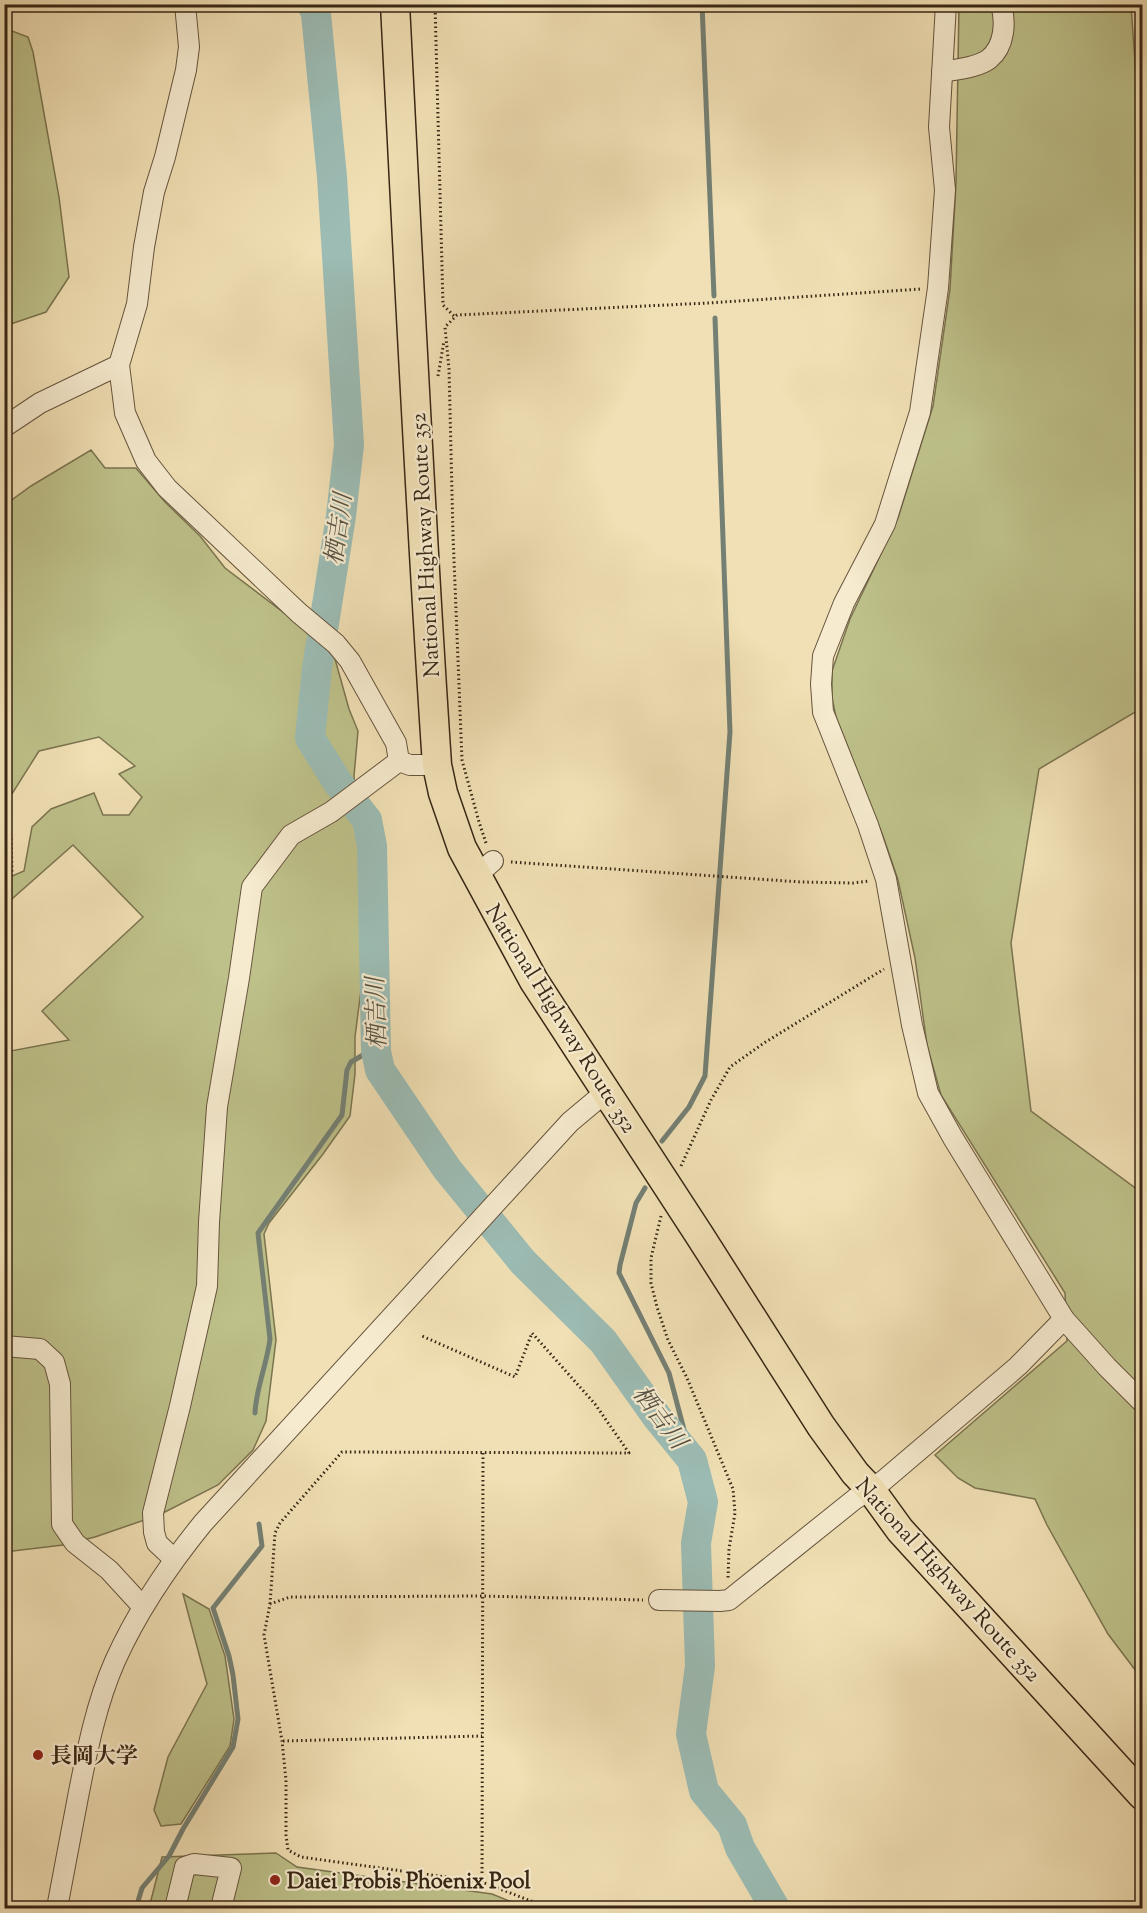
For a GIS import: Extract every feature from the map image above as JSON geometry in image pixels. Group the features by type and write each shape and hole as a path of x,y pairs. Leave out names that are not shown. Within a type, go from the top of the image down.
{"highway":[{"name":"National Highway Route 352","path":"395,4 422,534 437,765 443,792 462,848 484,868 534,981 821,1426 900,1530 1143,1795"}],"street":[{"path":"185,4 189,47 186,70 154,192 137,304 119,365 125,413 146,461 167,488 299,613 336,644 350,661 396,743 399,761"},
{"path":"946,4 939,127 945,190 938,288 920,412 885,524 839,614 823,656 820,684 824,712 868,825 886,879 912,1025 928,1093 1064,1319 1107,1367 1143,1402"},
{"path":"942,72 963,69 989,59 998,48 1003,33 1004,15 1001,4"},
{"path":"4,427 40,403 119,365"},
{"path":"399,761 410,765 437,765"},
{"path":"174,1559 157,1543 153,1513 207,1286 209,1222 218,1107 252,886 291,835 331,812 399,761"},
{"path":"57,1908 93,1722 114,1662 143,1607 174,1559 211,1515 504,1193 570,1122 607,1091"},
{"path":"659,1600 724,1600 871,1490 1017,1366 1064,1319"},
{"path":"4,1346 40,1349 54,1362 60,1384 62,1524 75,1543 109,1570 143,1607"},
{"path":"176,1908 185,1867 194,1864 231,1868 221,1908"}],"path":[{"path":"435,4 443,305 455,316"},
{"path":"886,879 853,883 801,882 484,868 479,822 462,760 453,546 449,369 445,327 457,315 708,303 938,288"},
{"path":"4,813 11,837 12,874 4,893"},
{"path":"724,1600 735,1514 733,1489 687,1378 668,1340 651,1283 651,1258 668,1188 679,1171 711,1100 730,1067 764,1043 901,958"},
{"path":"422,1336 515,1377 532,1333 595,1404 629,1453 342,1452 280,1523 275,1533 270,1604 264,1635 282,1741 286,1780 288,1850 301,1857 482,1882 549,1908"},
{"path":"482,1882 483,1452"},
{"path":"270,1604 290,1597 482,1596 659,1600"},
{"path":"282,1741 482,1736"}],"green space":[{"path":"959,5 1131,5 1139,120 1142,132 1142,708 1039,769 1011,943 1031,1111 1142,1193 1142,1679 1108,1634 1047,1525 1035,1499 975,1488 958,1478 935,1455 1067,1341 1065,1293 941,1095 927,1045 915,958 898,880 836,717 832,698 832,671 850,619 898,518 933,406 950,289 956,183"},
{"path":"4,28 28,37 33,52 59,197 69,277 46,312 5,326"},
{"path":"91,450 105,468 136,468 165,502 200,536 225,568 300,625 335,659 349,709 358,731 354,776 358,847 362,860 364,890 362,911 367,940 361,961 361,990 355,1037 355,1074 350,1116 269,1223 264,1234 276,1340 266,1421 253,1450 218,1485 159,1515 95,1537 63,1545 5,1552 5,1052 69,1040 42,1011 143,917 73,845 5,905 5,879 24,871 32,827 51,809 94,793 103,815 129,815 142,797 119,774 135,766 99,737 39,751 5,805 5,505 31,486"},
{"path":"183,1594 209,1609 225,1656 234,1719 230,1746 181,1824 161,1826 154,1810 168,1757 207,1684"},
{"name":"Daiei Probis Phoenix Pool","path":"276,1853 297,1867 492,1894 527,1908 149,1908 162,1857"}],"waterway":[{"name":"栖吉川","path":"312,4 316,14 332,177 349,445 341,516 317,668 310,738 338,783 367,820 372,846 376,1051 380,1070 447,1169 523,1262 603,1341 657,1417 692,1460 703,1502 696,1543 700,1666 691,1734 704,1791 732,1825 740,1848 775,1908"},
{"path":"702,4 714,296"},
{"path":"662,1141 689,1107 705,1076 730,732 715,318"},
{"path":"255,1413 257,1394 270,1339 258,1233 342,1115 347,1070 351,1062 376,1051"},
{"path":"645,1188 636,1203 619,1273 669,1373 692,1460"},
{"path":"136,1908 142,1888 169,1856 233,1747 238,1719 233,1675 213,1608 262,1546 259,1524"}],"place":[{"name":"長岡大学","path":"38,1755"},
{"name":"Daiei Probis Phoenix Pool","path":"275,1880"}]}
